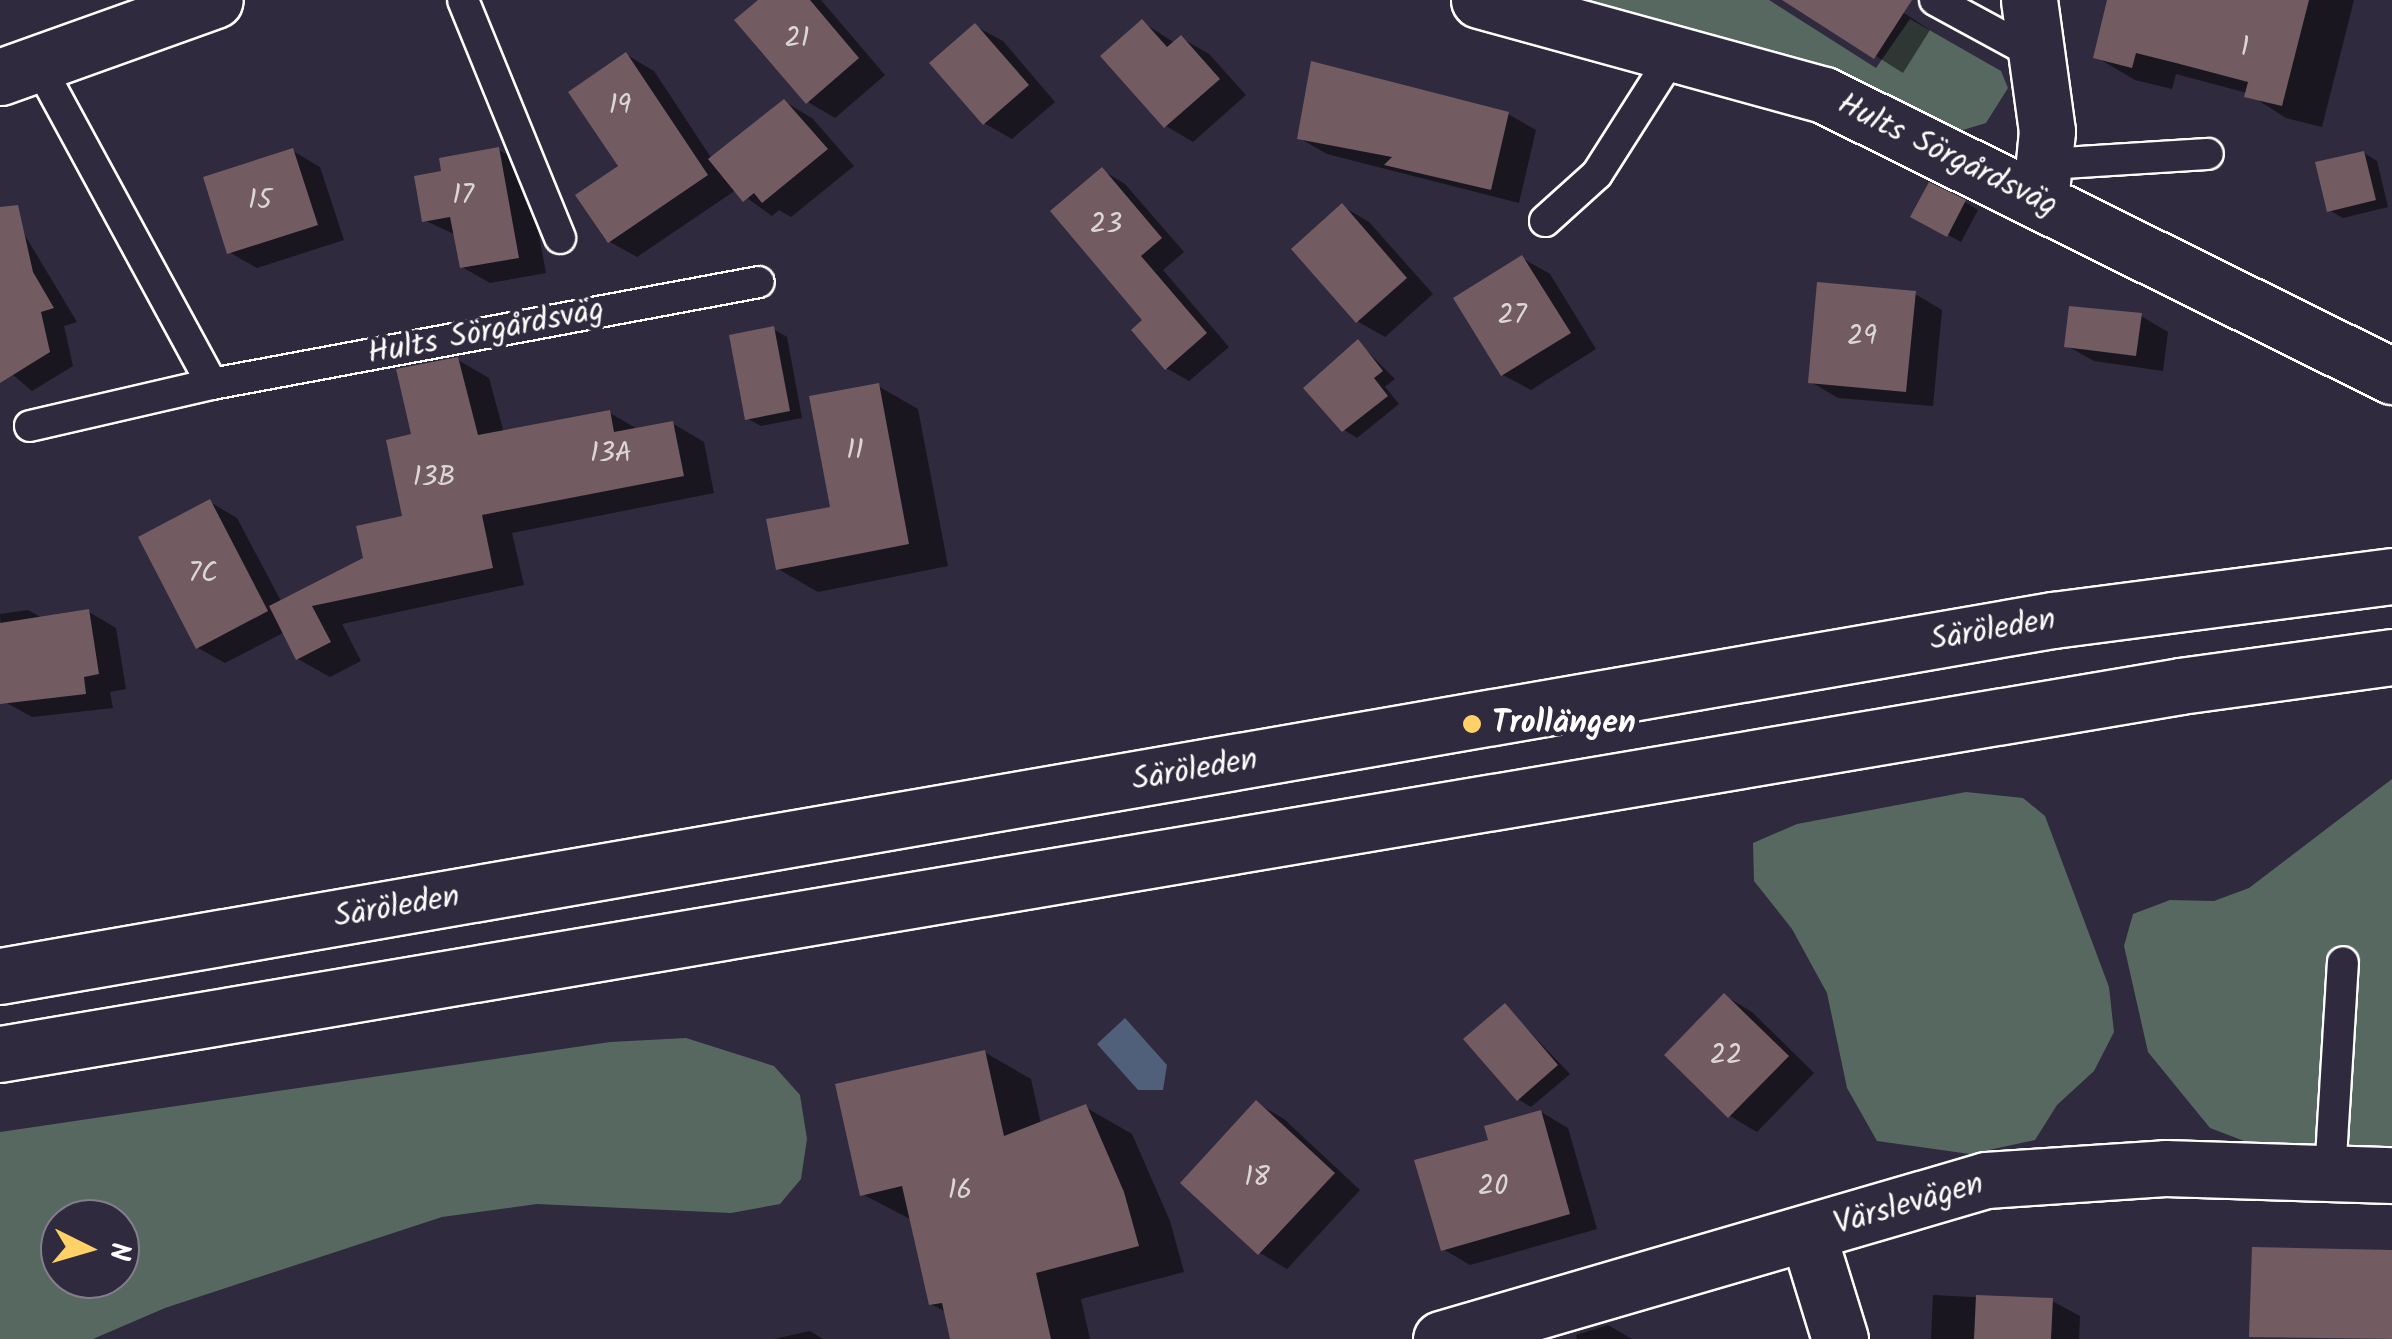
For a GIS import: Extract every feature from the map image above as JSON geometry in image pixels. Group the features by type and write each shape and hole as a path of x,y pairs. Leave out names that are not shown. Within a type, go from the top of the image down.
{"main road":[{"path":"19,70 215,0"},
{"name":"Hults Sörgårdsväg","path":"1479,0 1676,50 1824,95 2044,183 2392,376"},
{"path":"2028,0 2038,56 2044,183"},
{"name":"Säröleden","path":"0,976 2053,620 2392,576"},
{"path":"0,1054 2180,686 2392,657"},
{"name":"Värslevägen","path":"1441,1339 1986,1180 2045,1172 2392,1175"},
{"path":"1808,1234 1840,1339"}],"lane":[{"path":"463,0 560,238"},
{"path":"1936,0 2038,56"},
{"path":"1544,222 1597,174 1676,50"},
{"path":"19,70 212,384"},
{"path":"2044,183 2208,154"},
{"name":"Hults Sörgårdsväg","path":"30,426 212,384 759,282"},
{"path":"2330,1174 2343,962"}],"green space":[{"path":"1564,0 1769,0 1876,68 1910,19 2001,71 2008,88 1986,123 1963,130 1939,126"},
{"path":"2392,779 2392,1148 2252,1144 2210,1128 2148,1052 2124,946 2133,914 2170,900 2214,901 2249,888"},
{"path":"1966,792 2023,798 2045,816 2109,987 2114,1032 2094,1071 2057,1105 2035,1140 1970,1154 1877,1141 1847,1088 1827,993 1792,929 1754,881 1753,843 1797,824"},
{"path":"686,1038 774,1066 800,1095 807,1139 801,1179 780,1204 731,1213 537,1204 442,1217 165,1308 93,1339 0,1339 0,1132 610,1042"}],"water":[{"path":"1125,1018 1167,1065 1163,1090 1138,1090 1097,1044"}],"building":[{"path":"758,0 810,0 859,58 806,104 734,20"},
{"path":"1782,0 1912,0 1874,59"},
{"path":"2107,0 2309,0 2282,106 2244,97 2248,82 2176,63 2136,53 2132,68 2093,58"},
{"path":"1142,19 1167,47 1181,35 1220,79 1164,128 1100,56"},
{"path":"975,23 1029,85 983,125 929,63"},
{"path":"626,52 708,175 608,243 575,195 618,166 568,92"},
{"path":"1311,61 1509,112 1491,190 1384,165 1392,157 1297,139"},
{"path":"784,99 828,149 762,203 754,193 743,202 708,159"},
{"path":"499,147 519,258 460,268 450,217 422,222 414,176 441,171 439,158"},
{"path":"293,148 318,225 227,254 203,177"},
{"path":"2364,151 2376,200 2327,212 2315,162"},
{"path":"1102,167 1162,238 1141,256 1207,333 1165,370 1131,330 1142,320 1050,211"},
{"path":"1929,182 1966,200 1947,237 1910,217"},
{"path":"1342,203 1407,278 1356,323 1291,249"},
{"path":"18,205 33,272 54,308 41,312 50,352 0,383 0,207"},
{"path":"1522,255 1571,333 1501,376 1453,298"},
{"path":"1817,282 1916,291 1906,392 1808,383"},
{"path":"2069,306 2142,313 2136,356 2064,347"},
{"path":"774,326 790,411 745,420 729,335"},
{"path":"1358,339 1383,371 1374,378 1388,396 1342,432 1303,388"},
{"path":"458,357 478,435 610,410 614,432 673,421 684,476 482,515 493,568 312,606 331,642 296,660 269,606 363,558 356,526 402,516 386,440 411,434 396,369"},
{"path":"879,383 909,544 776,570 766,519 830,507 809,396"},
{"path":"210,499 268,611 196,649 138,537"},
{"path":"89,609 99,674 84,677 86,694 0,704 0,623"},
{"path":"1724,993 1789,1056 1728,1118 1664,1055"},
{"path":"1505,1003 1558,1065 1517,1101 1463,1039"},
{"path":"985,1050 1004,1136 1086,1104 1124,1192 1139,1246 1036,1273 1051,1339 950,1339 942,1303 929,1305 902,1186 860,1196 835,1084"},
{"path":"1256,1100 1335,1173 1258,1255 1180,1183"},
{"path":"1541,1110 1570,1214 1441,1251 1414,1160 1488,1140 1484,1126"},
{"path":"2252,1247 2392,1250 2392,1339 2249,1337"},
{"path":"1976,1295 2053,1298 2051,1339 1974,1339"}],"place":[{"name":"Trollängen","path":"1472,724"}]}
